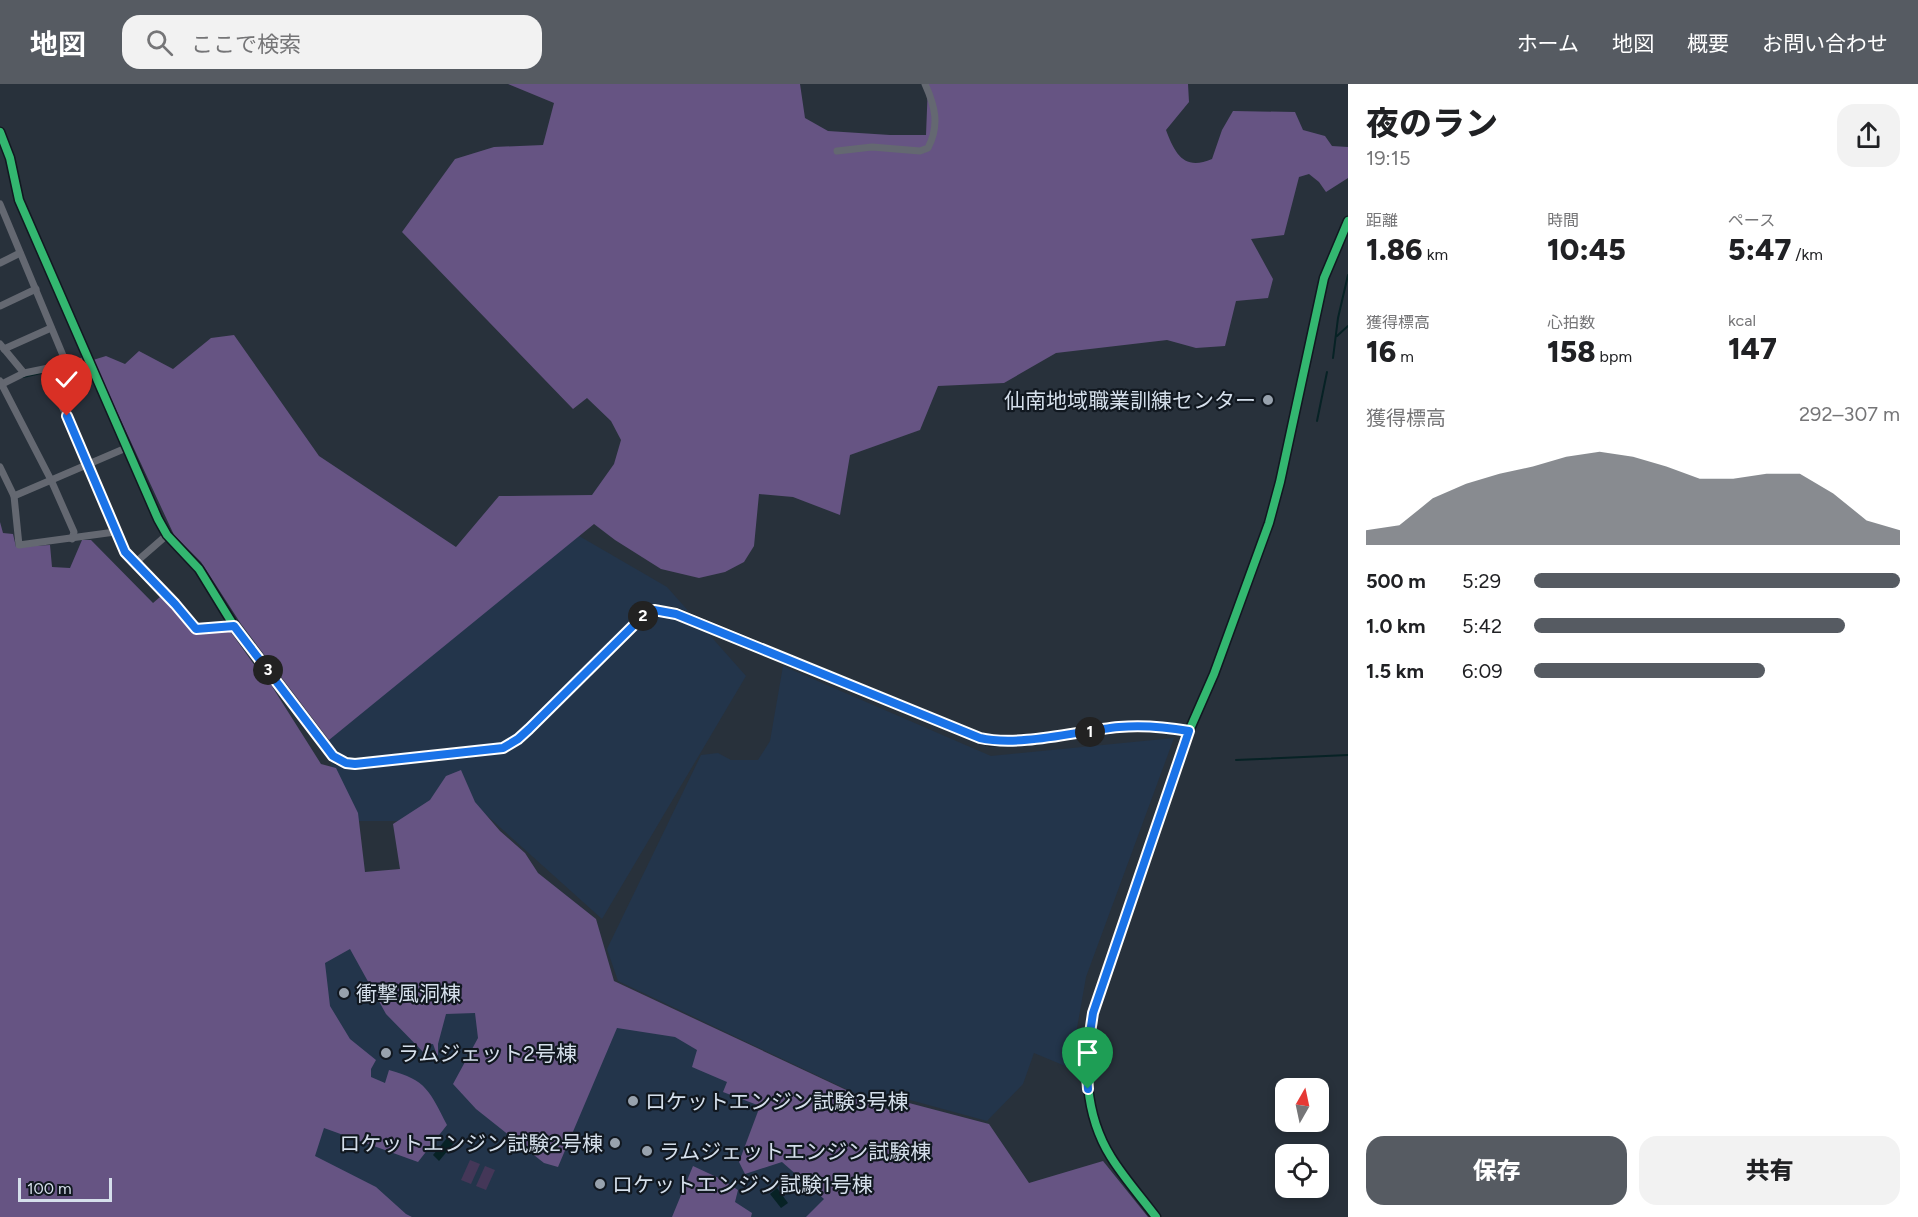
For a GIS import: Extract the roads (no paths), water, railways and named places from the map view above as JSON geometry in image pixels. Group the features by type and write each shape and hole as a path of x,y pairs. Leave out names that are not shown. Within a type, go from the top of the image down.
{"street":[{"path":"837,151 873,147 920,151 928,148 932,142 936,113 925,84"},
{"path":"0,132 10,158 18,200 167,536 199,569 234,626 333,756 346,763 355,764 503,748 529,729 646,613 654,610 670,612 704,624 804,667 990,741 1046,738 1121,727 1163,727 1189,731"},
{"path":"0,160 10,158"},
{"path":"0,204 3,219 20,253 67,364"},
{"path":"1156,1217 1110,1156 1101,1138 1091,1106 1086,1060 1093,1013 1189,731 1214,674 1269,523 1280,482 1321,289 1348,221"},
{"path":"0,263 20,253"},
{"path":"0,306 36,290"},
{"path":"24,373 2,347 51,328"},
{"path":"72,539 74,532 51,480 1,383 24,373 88,360"},
{"path":"46,369 125,552 196,629 234,626"},
{"path":"14,496 126,447"},
{"path":"0,467 14,496 19,545 115,532"},
{"path":"136,562 167,536"}],"waterway":[{"path":"1333,358 1338,318 1348,275"},
{"path":"1337,336 1348,326"},
{"path":"1317,421 1327,372"},
{"path":"23,377 41,373 45,375 51,388"},
{"path":"1236,760 1348,755"}],"place":[{"name":"仙南地域職業訓練センター","path":"1268,400"},
{"name":"衝撃風洞棟","path":"344,993"},
{"name":"ラムジェット2号棟","path":"386,1053"},
{"name":"ロケットエンジン試験3号棟","path":"633,1101"},
{"name":"ロケットエンジン試験2号棟","path":"615,1143"},
{"name":"ラムジェットエンジン試験棟","path":"647,1151"},
{"name":"ロケットエンジン試験1号棟","path":"600,1184"}]}
